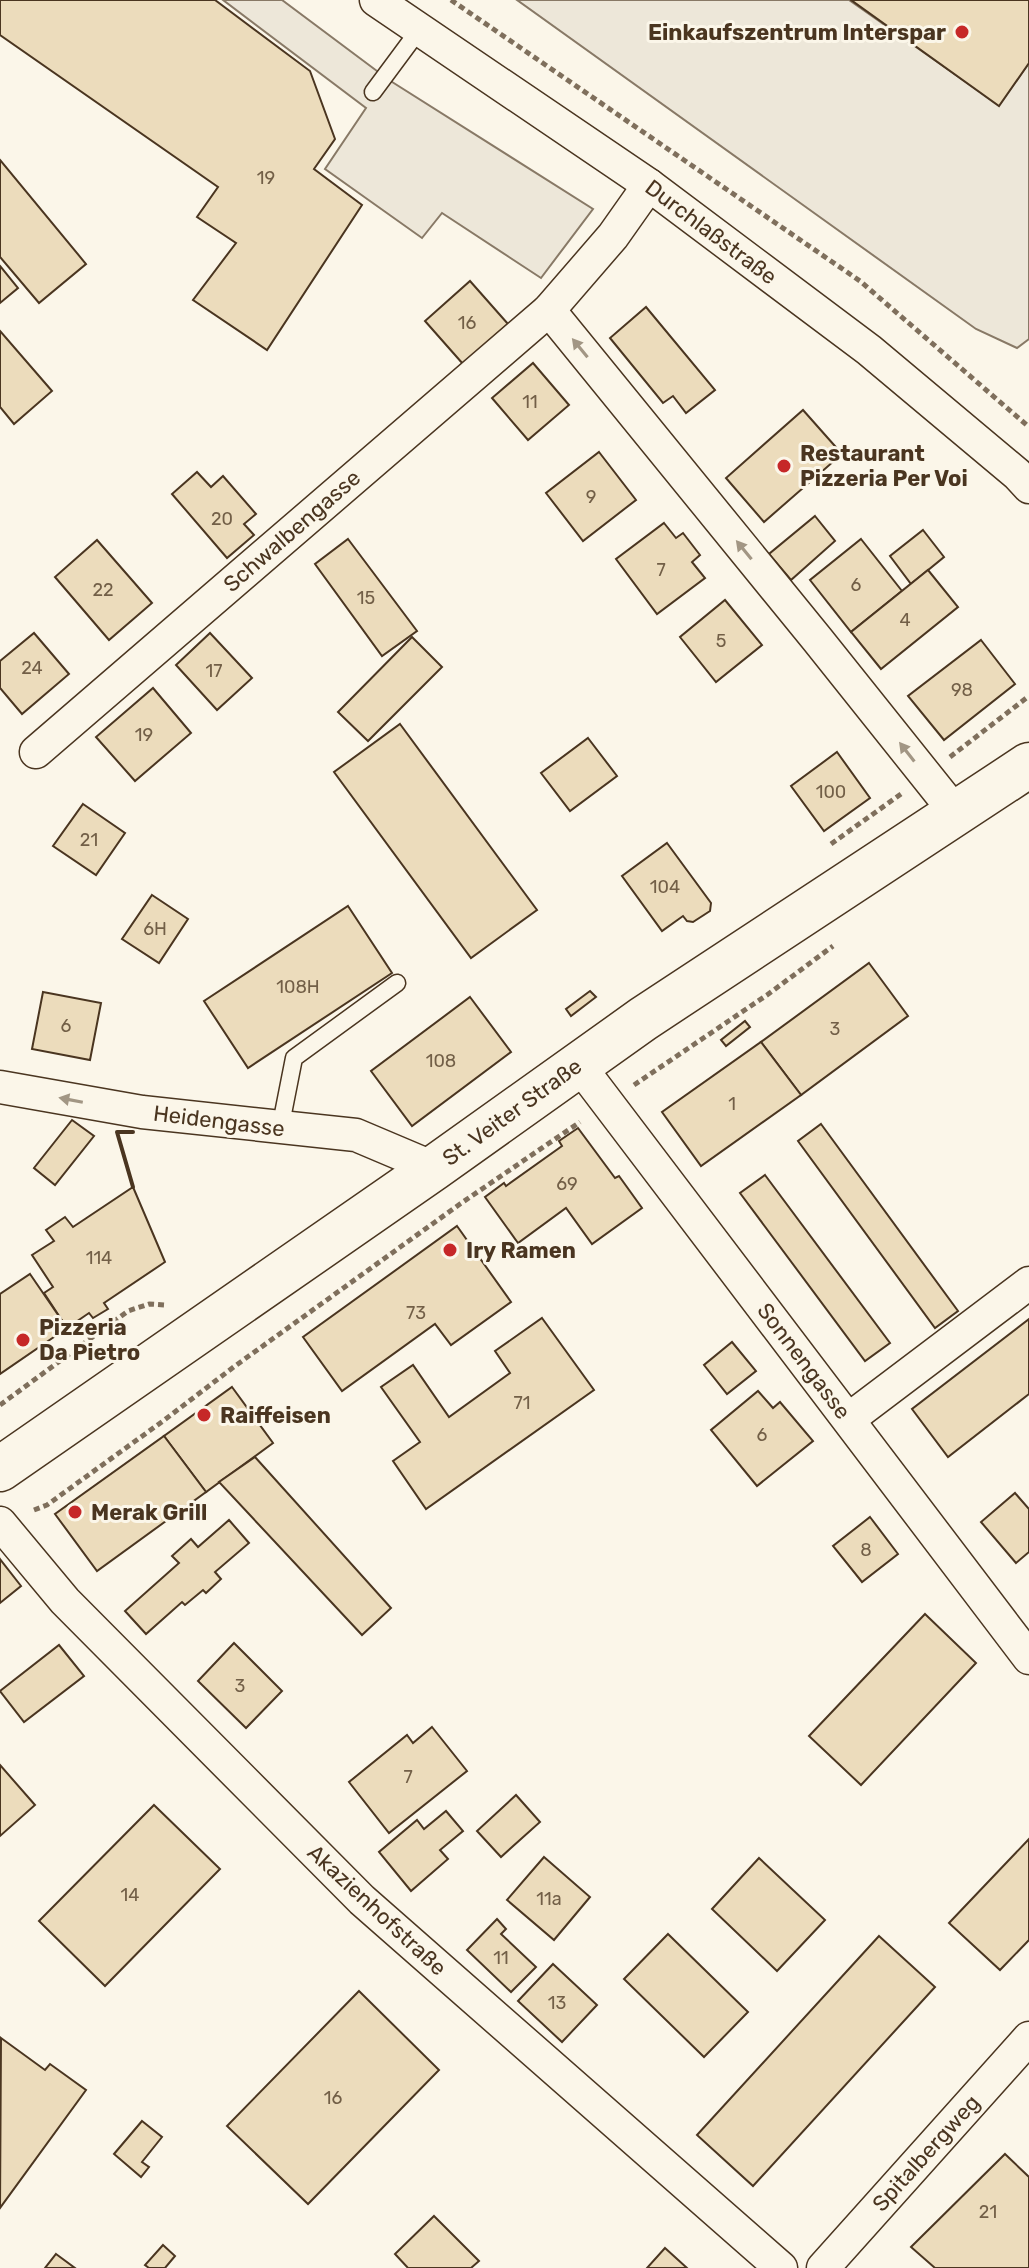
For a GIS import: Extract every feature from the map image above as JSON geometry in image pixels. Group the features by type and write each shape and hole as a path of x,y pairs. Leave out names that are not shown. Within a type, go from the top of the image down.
{"main road":[{"name":"St. Veiter Straße","path":"0,1469 643,1019 1029,765"}],"street":[{"name":"Durchlaßstraße","path":"376,0 649,185 869,350 1025,475"},
{"name":"Schwalbengasse","path":"36,752 549,310 613,236 649,185"},
{"path":"549,310 956,813"},
{"name":"Sonnengasse","path":"578,1064 1029,1658"},
{"name":"Heidengasse","path":"0,1087 142,1112 356,1135 434,1168"},
{"path":"849,1419 1029,1283"},
{"name":"Akazienhofstraße","path":"1,1523 65,1601 362,1900 781,2268"},
{"name":"Spitalbergweg","path":"823,2268 1029,2038"}],"lane":[{"path":"373,92 419,30"},
{"path":"280,1129 294,1058 397,983"}],"path":[{"path":"451,0 860,281 1029,427"},
{"path":"1,1523 47,1505 460,1204 767,995 842,939"}],"shaded area":[{"path":"223,0 282,0 389,80 593,209 541,278 442,213 422,238 325,169 366,108"},
{"path":"517,0 849,0 999,105 1029,63 1029,339 1017,348 976,329"}],"building":[{"path":"0,0 215,0 310,71 335,139 314,169 362,205 267,350 193,300 236,243 197,217 218,187 0,35"},
{"name":"Einkaufszentrum Interspar","path":"851,0 1029,0 1029,63 999,106"},
{"path":"0,160 86,264 39,303 0,257"},
{"path":"0,266 18,288 0,303"},
{"path":"470,281 508,324 463,364 425,321"},
{"path":"646,307 715,390 686,413 673,396 663,403 610,338"},
{"path":"0,331 52,391 14,424 0,407"},
{"path":"533,363 569,405 528,440 492,398"},
{"name":"Restaurant Pizzeria Per Voi","path":"803,410 842,454 764,522 726,478"},
{"path":"599,452 636,500 583,541 546,493"},
{"path":"197,472 211,487 223,476 256,514 244,524 254,535 227,558 172,494"},
{"path":"815,516 835,541 791,580 769,554"},
{"path":"664,523 676,538 683,533 700,555 692,562 705,578 657,614 616,559"},
{"path":"923,530 944,557 911,584 890,556"},
{"path":"348,539 417,631 382,656 315,564"},
{"path":"861,539 902,591 851,632 810,580"},
{"path":"97,540 152,603 109,640 55,577"},
{"path":"928,570 958,607 881,669 851,632"},
{"path":"725,600 762,645 716,682 680,637"},
{"path":"34,633 69,674 22,714 0,688 0,661"},
{"path":"210,633 252,678 217,710 176,665"},
{"path":"412,637 442,667 368,741 338,712"},
{"path":"981,640 1015,684 944,740 908,696"},
{"path":"153,688 191,733 135,781 96,737"},
{"path":"400,724 537,910 471,958 334,772"},
{"path":"588,738 617,776 570,811 541,773"},
{"path":"837,752 870,798 824,831 791,786"},
{"path":"83,804 125,833 96,875 53,846"},
{"path":"667,843 711,903 710,911 693,922 683,916 662,931 622,876"},
{"path":"152,895 188,919 159,963 122,939"},
{"path":"348,906 392,973 248,1068 204,1001"},
{"path":"869,963 908,1016 801,1095 761,1042"},
{"path":"590,991 596,997 571,1016 566,1009"},
{"path":"43,992 101,1003 90,1060 32,1049"},
{"path":"470,997 511,1052 412,1126 371,1071"},
{"path":"745,1021 750,1027 726,1046 721,1040"},
{"path":"761,1042 801,1095 701,1166 662,1112"},
{"path":"72,1120 94,1136 55,1185 34,1168"},
{"path":"821,1124 958,1311 935,1328 798,1141"},
{"path":"578,1128 642,1208 592,1244 566,1208 518,1243 485,1197 504,1183 506,1186 562,1146 559,1141"},
{"path":"765,1175 890,1343 865,1361 740,1193"},
{"path":"133,1187 165,1262 104,1303 108,1309 93,1318 89,1313 67,1328 44,1293 53,1287 32,1255 54,1241 46,1230 65,1217 73,1227"},
{"path":"457,1226 511,1302 451,1345 435,1324 342,1391 303,1337"},
{"path":"30,1274 67,1328 0,1374 0,1294"},
{"path":"542,1318 594,1390 426,1509 393,1461 420,1442 381,1387 413,1365 449,1417 510,1373 495,1351"},
{"path":"1029,1319 1029,1394 948,1457 912,1409"},
{"path":"732,1342 756,1371 727,1394 704,1365"},
{"path":"232,1387 273,1443 206,1492 164,1436"},
{"path":"758,1391 773,1408 780,1402 813,1441 757,1486 711,1430"},
{"path":"164,1436 206,1492 97,1571 55,1514"},
{"path":"255,1457 391,1608 362,1635 219,1482"},
{"path":"1015,1493 1029,1509 1029,1552 1016,1563 981,1522"},
{"path":"870,1517 898,1554 862,1582 833,1546"},
{"path":"229,1520 249,1543 215,1572 221,1579 206,1593 203,1590 185,1605 182,1602 146,1634 125,1611 179,1563 172,1556 191,1539 198,1547"},
{"path":"0,1559 21,1586 0,1603"},
{"path":"925,1614 976,1663 861,1785 809,1736"},
{"path":"234,1643 282,1691 246,1728 198,1681"},
{"path":"59,1645 84,1676 24,1722 0,1691"},
{"path":"432,1727 467,1771 389,1833 349,1782 407,1735 413,1743"},
{"path":"0,1765 35,1805 0,1836"},
{"path":"516,1795 540,1822 501,1857 477,1831"},
{"path":"154,1805 220,1869 105,1986 39,1921"},
{"path":"446,1811 463,1831 440,1850 448,1859 411,1891 379,1852 417,1820 424,1829"},
{"path":"1029,1839 1029,1940 1000,1970 949,1923"},
{"path":"544,1857 590,1897 554,1940 507,1900"},
{"path":"759,1858 825,1920 777,1971 712,1909"},
{"path":"497,1919 506,1929 501,1934 536,1967 511,1992 467,1950"},
{"path":"668,1934 748,2012 704,2057 624,1979"},
{"path":"879,1936 935,1987 753,2186 697,2135"},
{"path":"553,1964 597,2005 562,2042 518,2001"},
{"path":"359,1991 439,2070 308,2204 227,2126"},
{"path":"1,2038 45,2070 50,2064 86,2090 0,2208"},
{"path":"142,2121 162,2137 142,2162 149,2167 141,2177 114,2154"},
{"path":"1005,2154 1029,2177 1029,2268 935,2268 911,2247"},
{"path":"434,2216 479,2261 471,2268 408,2268 395,2254"},
{"path":"163,2245 175,2256 165,2268 149,2268 145,2265"},
{"path":"665,2248 687,2268 647,2268"},
{"path":"56,2254 75,2268 45,2268"}],"wall":[{"path":"133,1132 117,1132 133,1187"}],"place":[{"name":"Einkaufszentrum Interspar","path":"962,32"},
{"name":"Restaurant Pizzeria Per Voi","path":"784,466"},
{"name":"Iry Ramen","path":"450,1250"},
{"name":"Pizzeria Da Pietro","path":"23,1340"},
{"name":"Raiffeisen","path":"204,1415"},
{"name":"Merak Grill","path":"75,1512"}]}
